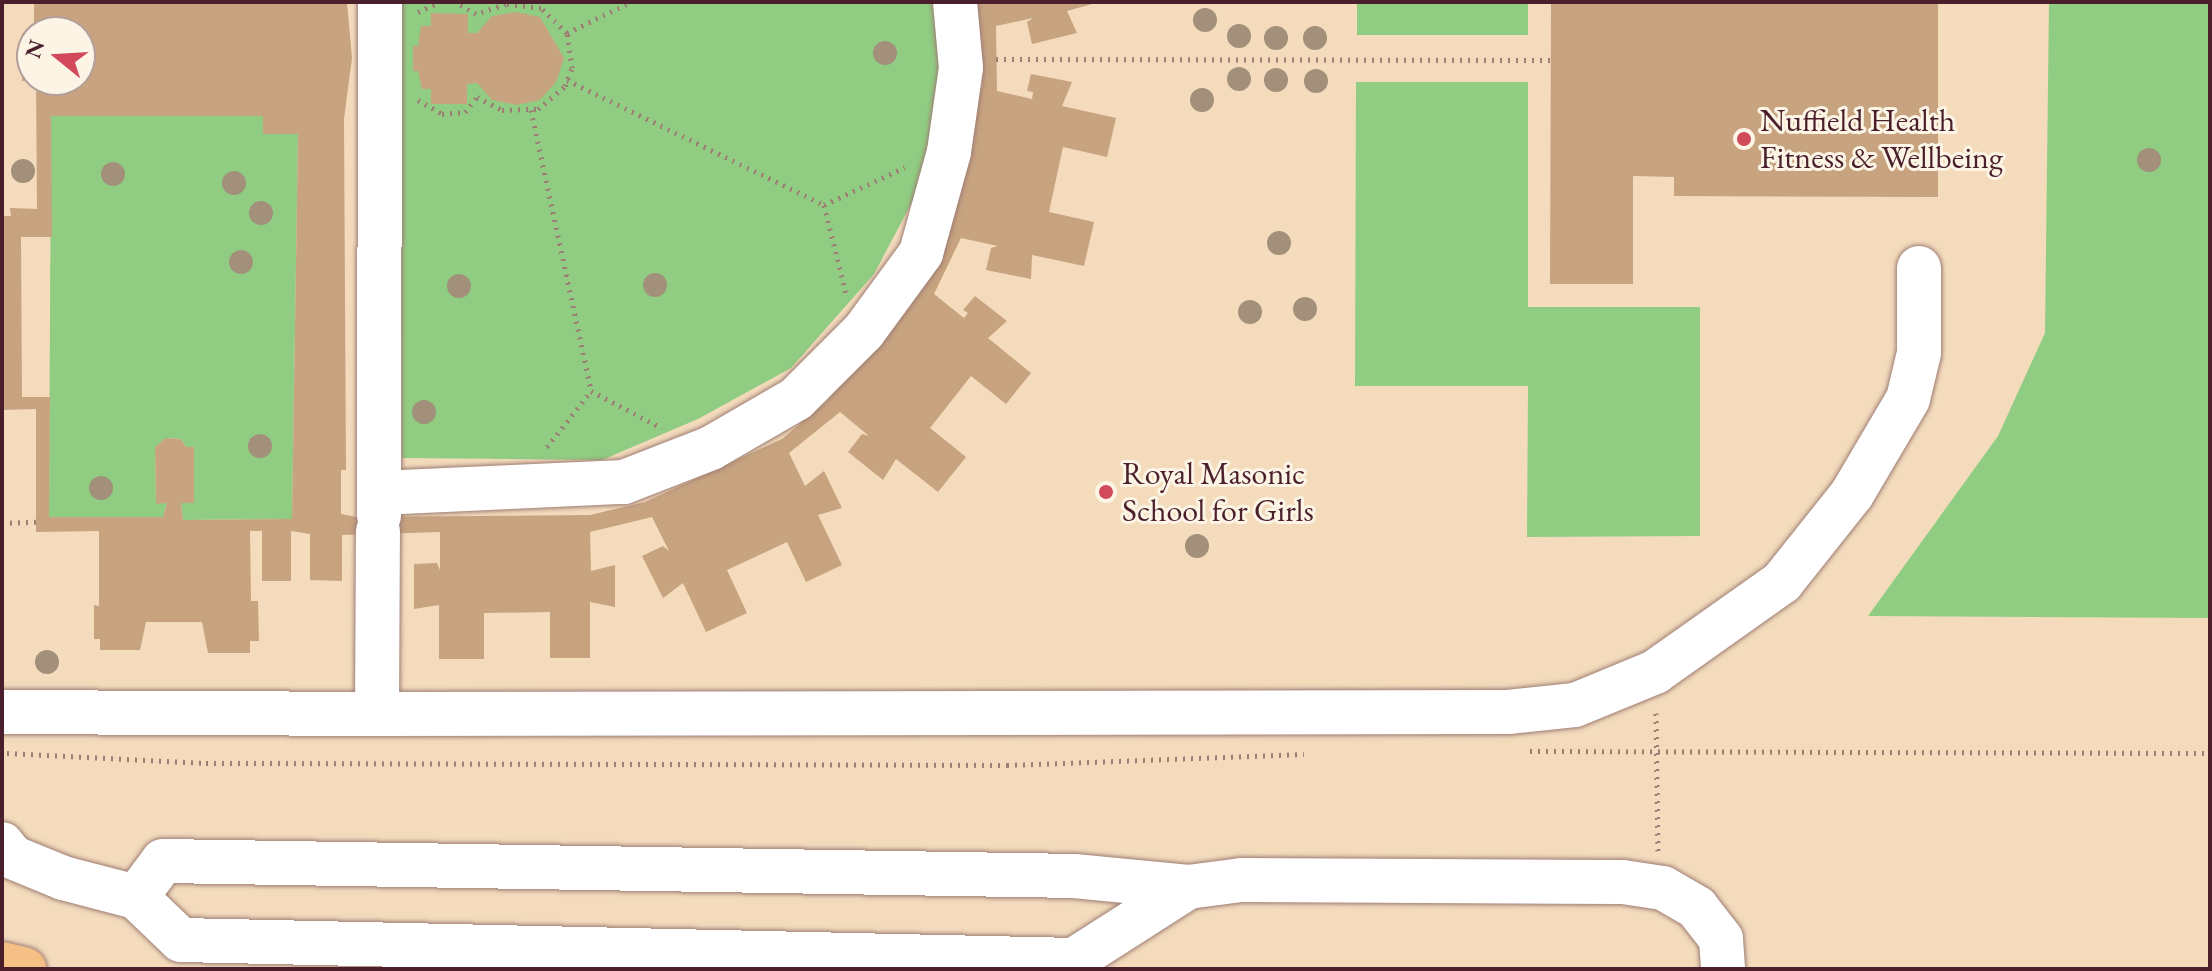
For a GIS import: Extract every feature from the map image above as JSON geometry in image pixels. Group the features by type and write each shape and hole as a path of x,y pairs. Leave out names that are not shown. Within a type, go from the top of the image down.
{"main road":[{"path":"2,964 24,969"}],"lane":[{"path":"377,714 380,2"},
{"path":"379,514 514,489 624,482 705,451 796,399 857,339 921,253 950,147 961,68 955,2"},
{"path":"2,712 1508,712 1575,705 1655,672 1782,582 1882,449 1908,399 1919,353 1919,268"},
{"path":"2,844 12,857 63,878 136,897 181,940 1074,960 1188,887"},
{"path":"136,897 163,861 1074,876 1188,887 1242,880 1623,882 1663,888 1697,908 1721,939 1723,969"}],"path":[{"path":"410,87 423,105 442,114 465,112 477,97 502,110 531,110 553,100 567,80 572,59 567,33 556,18 528,3 476,14 456,2"},
{"path":"567,33 631,2"},
{"path":"995,59 1555,60"},
{"path":"567,80 824,205"},
{"path":"531,110 591,391"},
{"path":"824,205 950,147"},
{"path":"824,205 857,339"},
{"path":"591,391 705,451"},
{"path":"514,489 591,391"},
{"path":"2,523 36,522"},
{"path":"1655,672 1657,846 1663,888"},
{"path":"1515,751 2210,753"},
{"path":"2,753 206,763 976,765 1309,754"}],"green space":[{"path":"401,2 939,2 946,53 919,189 874,274 791,368 698,419 602,460 402,458"},
{"path":"1357,2 1528,2 1528,35 1357,35"},
{"path":"2049,2 2210,2 2210,618 1868,616 1998,436 2045,333"},
{"path":"1356,82 1528,82 1528,307 1700,307 1700,536 1527,537 1528,386 1355,386"},
{"path":"51,116 263,116 264,134 298,134 292,519 183,520 181,503 194,503 194,448 186,447 181,439 167,438 155,448 156,503 167,503 163,517 49,517"}],"building":[{"path":"34,2 347,2 352,58 344,119 346,470 341,470 341,514 357,517 590,515 645,502 782,439 826,402 920,283 977,87 982,88 974,2 1099,2 1067,11 1077,33 1032,44 1027,22 1033,18 996,26 997,91 1032,99 1033,92 1027,91 1031,74 1072,82 1062,106 1116,118 1107,157 1063,147 1049,212 1094,222 1084,266 1032,255 1031,279 986,270 991,248 998,246 961,238 934,294 964,318 968,313 963,310 975,296 1007,321 988,338 1031,373 1006,404 971,376 930,428 966,457 938,492 896,459 883,480 848,452 862,434 869,436 840,412 789,453 805,486 824,471 842,508 818,515 842,565 806,582 787,542 727,570 747,613 706,632 683,583 663,598 642,556 663,546 669,551 652,517 590,532 591,571 615,565 615,607 590,602 590,658 550,658 550,612 484,613 484,659 439,659 439,605 414,609 414,564 437,563 440,570 440,532 342,535 342,581 310,580 310,534 291,531 291,581 262,581 262,531 250,531 251,601 258,601 259,641 250,641 250,653 208,653 202,622 146,622 140,650 100,650 100,639 94,639 94,605 99,606 99,531 36,532 36,409 2,410 2,216 11,216 10,208 37,209 36,96 96,96 96,16 34,16","holes":["51,116 263,116 263,134 298,134 292,519 183,520 181,503 194,503 194,447 186,447 181,439 166,438 155,447 156,504 167,503 163,517 49,517 50,397 22,397 21,237 52,237"]},
{"name":"Nuffield Health Fitness & Wellbeing","path":"1551,2 1938,2 1938,197 1674,196 1674,177 1633,176 1633,284 1550,284"},
{"path":"516,12 540,17 564,58 556,82 540,100 516,105 492,100 477,83 467,84 467,104 431,104 431,89 422,89 418,71 413,71 413,46 418,46 421,26 431,26 431,13 468,14 468,33 477,33 492,16"}],"place":[{"name":"Nuffield Health Fitness & Wellbeing","path":"1744,139"},
{"name":"Royal Masonic School for Girls","path":"1106,492"}]}
